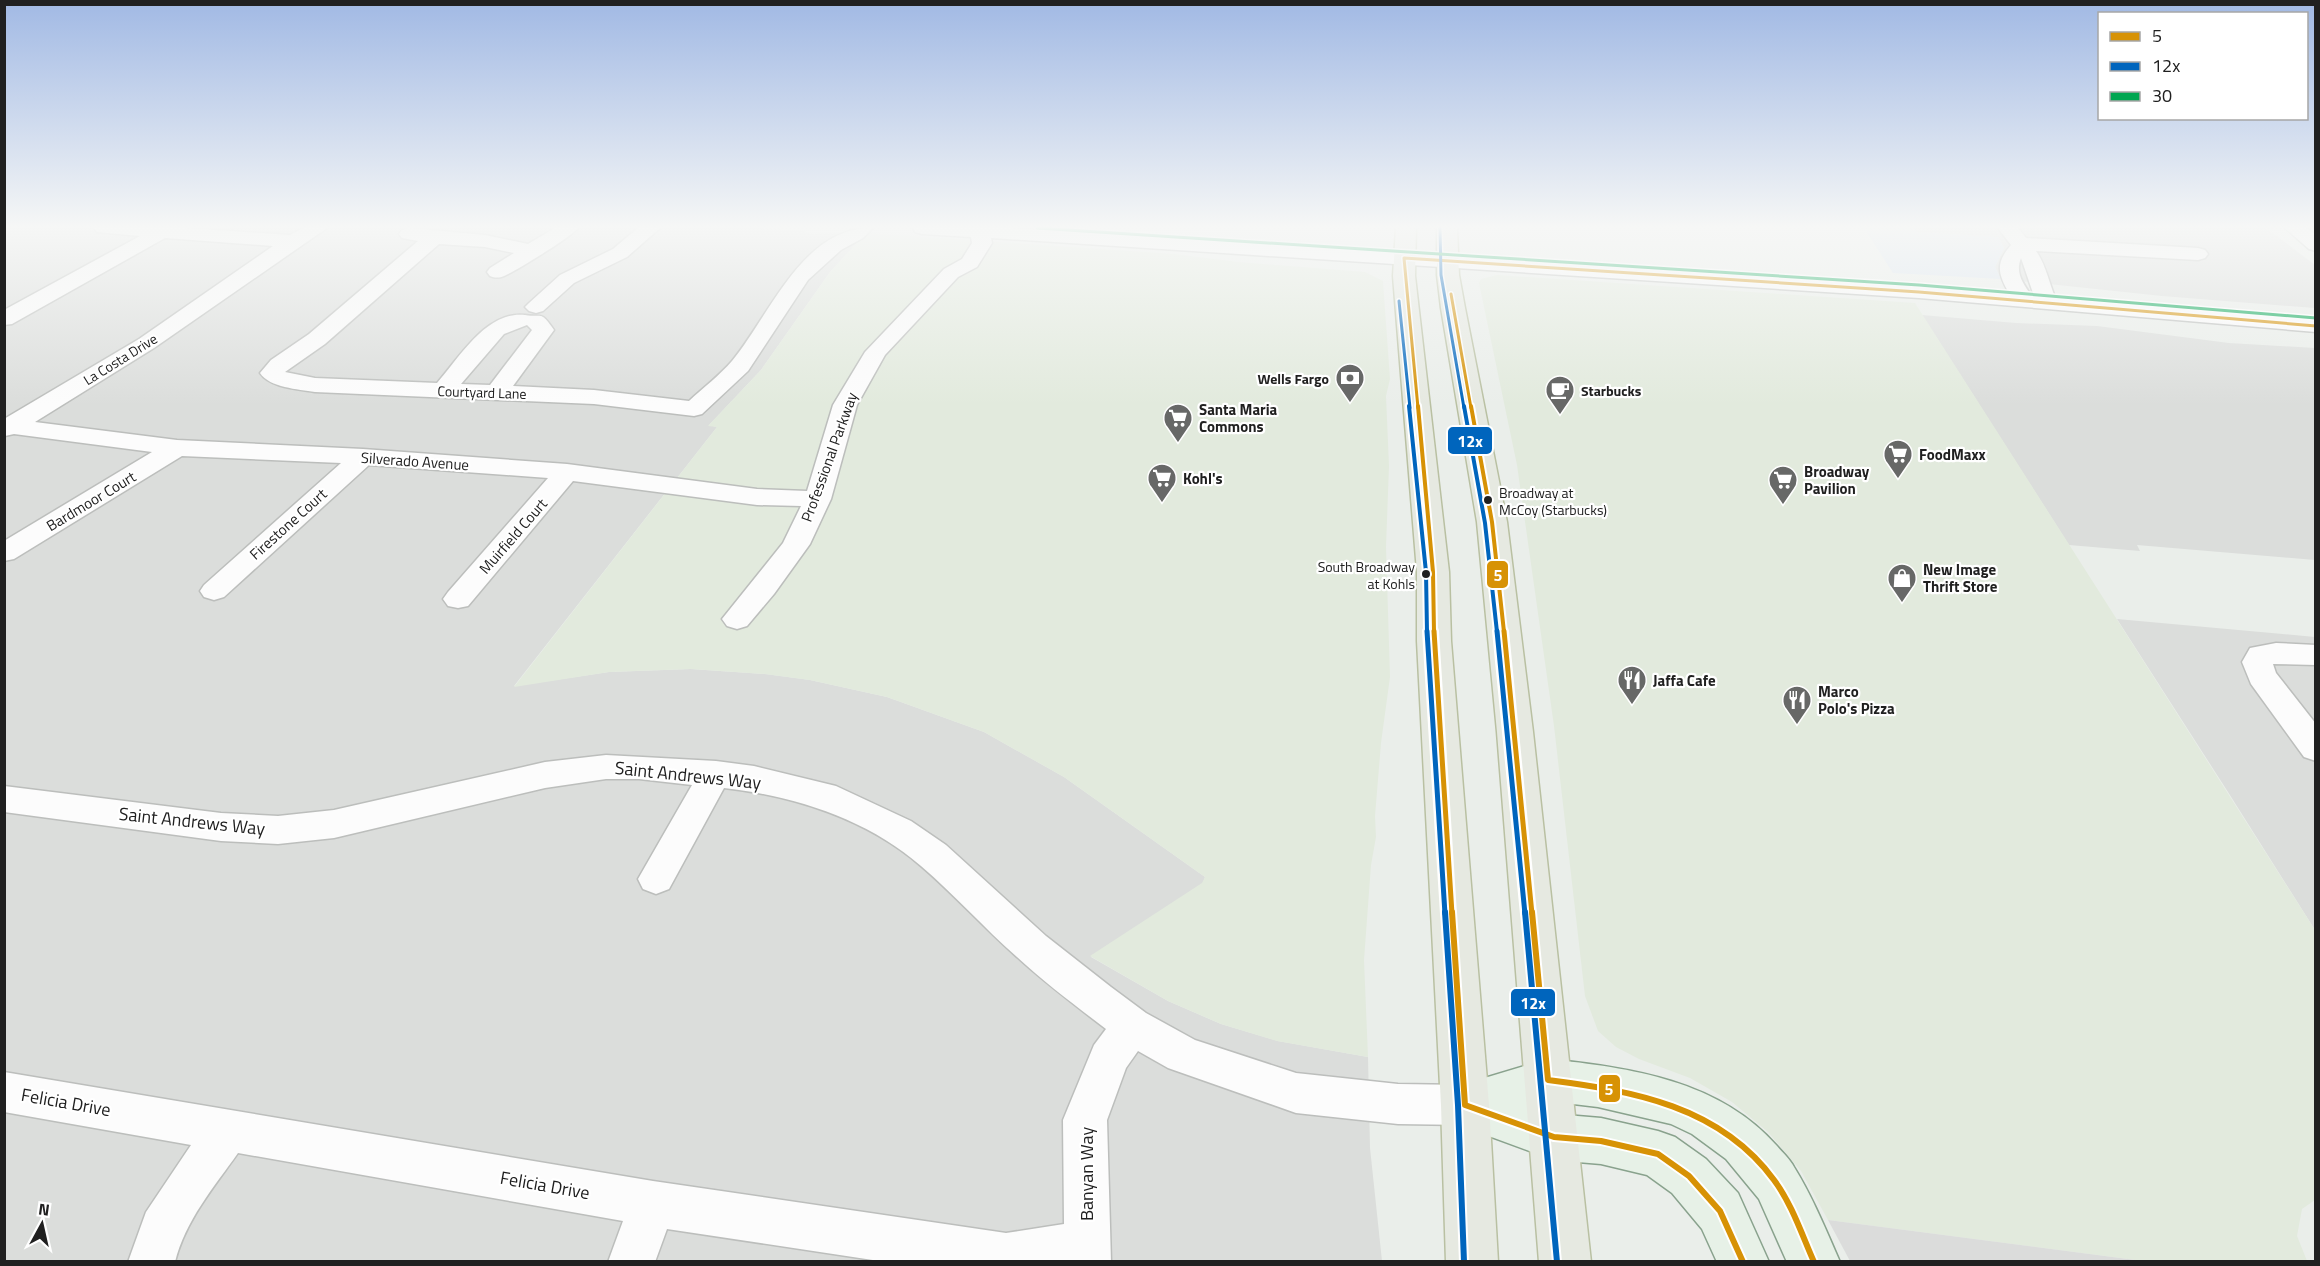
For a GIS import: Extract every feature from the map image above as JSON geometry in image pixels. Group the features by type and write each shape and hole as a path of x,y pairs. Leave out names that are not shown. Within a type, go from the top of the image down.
{"highway":[{"path":"1409,287 1433,572 1434,640 1465,1106 1472,1262"},
{"path":"1452,287 1492,522 1516,744 1565,1262"}],"main road":[{"path":"1465,1106 1548,1080 1598,1086 1677,1103 1709,1118 1743,1143 1776,1182 1814,1262"},
{"path":"1465,1106 1554,1137 1601,1141 1658,1154 1689,1176 1720,1211 1743,1262"}],"street":[{"path":"4,319 62,287"},
{"name":"La Costa Drive","path":"8,428 192,313 226,287"},
{"name":"Courtyard Lane","path":"367,287 317,339 279,365 271,374 315,385 594,397 694,410 740,366 793,287"},
{"path":"444,390 496,329 530,316 559,287"},
{"name":"Professional Parkway","path":"736,619 764,588 796,544 818,499 842,414 865,370 876,352 938,287"},
{"path":"1890,287 2207,318 2316,326"},
{"path":"2016,287 2023,300"},
{"path":"2041,287 2047,302"},
{"path":"496,393 543,330 530,316"},
{"name":"Silverado Avenue","path":"8,428 177,448 363,457 567,472 758,497 818,499"},
{"name":"Bardmoor Court","path":"4,553 177,448"},
{"name":"Firestone Court","path":"214,591 363,457"},
{"name":"Muirfield Court","path":"458,599 567,472"},
{"path":"2316,655 2276,653 2261,655 2257,662 2262,676 2316,749"},
{"name":"Saint Andrews Way","path":"4,799 221,827 279,831 334,824 545,775 606,766 716,773 754,779 824,795 899,831 933,855 1032,947 1132,1026 1183,1055 1296,1093 1398,1104 1465,1106"},
{"path":"656,879 716,773"},
{"name":"Banyan Way","path":"1087,1253 1085,1120 1109,1058 1132,1026"},
{"name":"Felicia Drive","path":"4,1092 653,1204 1006,1256 1087,1253"},
{"path":"151,1262 153,1248 166,1220 228,1130"},
{"path":"631,1262 653,1204"}],"shaded area":[{"path":"5,287 819,287 761,370 709,425 717,427 514,686 609,672 691,669 765,674 810,680 887,697 984,732 1064,777 1205,877 1203,883 1091,957 1168,1001 1221,1024 1278,1041 1368,1057 1370,1148 1382,1261 5,1262"},
{"path":"819,287 1383,287 1390,379 1386,396 1389,466 1386,547 1390,677 1381,743 1375,816 1376,837 1371,865 1364,960 1368,1057 1277,1041 1221,1024 1168,1001 1090,956 1202,883 1205,877 1064,777 984,732 887,697 810,680 765,674 691,669 609,672 514,687 717,427 708,426 761,370"},
{"path":"1480,287 1677,287 1915,303 2315,930 2315,1200 2302,1209 2297,1236 2307,1261 2143,1261 1828,1220 1801,1171 1768,1132 1732,1102 1690,1078 1639,1059 1616,1047 1598,1031 1585,996 1554,726 1517,465"},
{"path":"2078,287 2315,287 2315,308"},
{"path":"1922,315 2016,323 2097,326 2229,343 2315,348 2315,560 2137,545 2140,551 2069,545"},
{"path":"2117,619 2315,637 2315,930 2228,792"},
{"path":"1828,1220 2143,1261 1850,1261"}],"transit line":[{"name":"5","path":"1407,287 1433,572 1434,641 1465,1105 1554,1137 1601,1141 1658,1154 1689,1176 1720,1211 1743,1262"},
{"name":"12x","path":"1443,287 1485,523 1508,733 1557,1262"},
{"name":"5","path":"1844,287 2316,326"},
{"name":"30","path":"1944,287 2316,318"},
{"name":"5","path":"1451,294 1492,522 1515,732 1548,1080 1643,1096 1673,1105 1729,1134 1753,1154 1780,1189 1814,1262"},
{"name":"12x","path":"1399,301 1426,572 1427,641 1458,1105 1464,1262"}],"place":[{"name":"Wells Fargo","path":"1350,404"},
{"name":"Starbucks","path":"1560,416"},
{"name":"Santa Maria Commons","path":"1178,444"},
{"name":"FoodMaxx","path":"1898,480"},
{"name":"Broadway at McCoy (Starbucks)","path":"1488,500"},
{"name":"Kohl's","path":"1162,504"},
{"name":"Broadway Pavilion","path":"1783,506"},
{"name":"South Broadway at Kohls","path":"1426,574"},
{"name":"New Image Thrift Store","path":"1902,604"},
{"name":"Jaffa Cafe","path":"1632,706"},
{"name":"Marco Polo's Pizza","path":"1797,726"}]}
